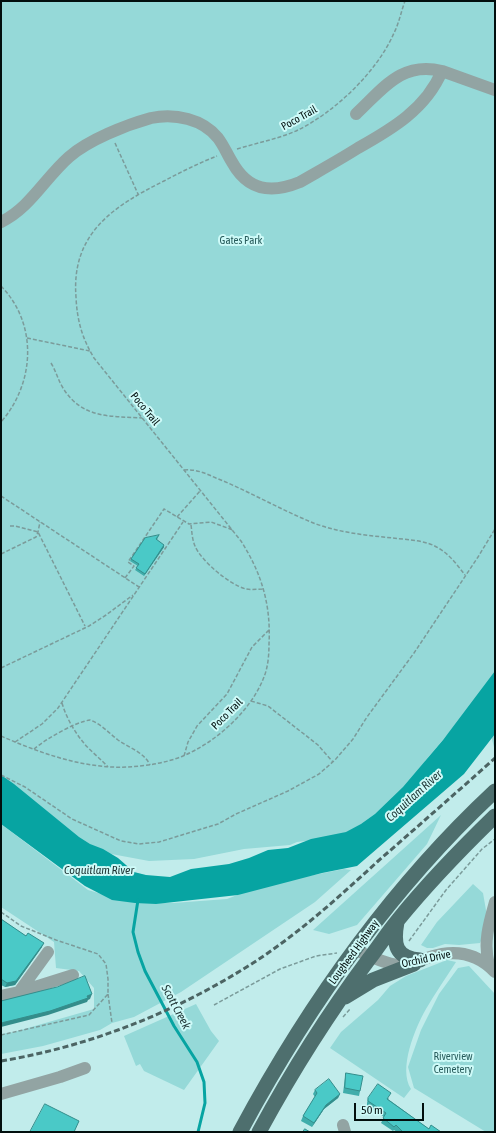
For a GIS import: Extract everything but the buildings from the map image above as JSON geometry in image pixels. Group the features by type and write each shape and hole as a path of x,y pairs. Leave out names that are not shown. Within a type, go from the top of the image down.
{"main road":[{"name":"Lougheed Highway","path":"240,1132 275,1069 298,1032 355,950 412,878 435,852 495,791"},
{"name":"Lougheed Highway","path":"259,1132 296,1065 336,1003 371,956 432,881 495,816"},
{"path":"398,921 395,942 400,952 407,958 417,962"},
{"path":"336,1003 373,980 417,962"}],"street":[{"path":"356,114 383,87 399,75 422,69 442,71 495,90"},
{"path":"1,222 13,215 27,203 70,156 111,133 160,116 178,117 195,121 205,126 219,138 238,173 251,184 261,188 272,189 290,186 399,124 428,96 435,86 442,71"},
{"path":"492,968 486,956 487,935 495,902"},
{"name":"Orchid Drive","path":"355,950 396,965 408,965 438,955 459,953 483,960 492,968"},
{"path":"20,992 48,952"},
{"path":"1,996 20,992 73,975"},
{"path":"1,1094 60,1078 85,1068"}],"path":[{"name":"Poco Trail","path":"1,736 34,749 81,764 108,767 150,765 184,756 212,740 234,721 251,701 265,676 269,654 270,630 268,605 257,568 242,540 104,371 90,351 82,335 76,306 76,284 80,256 89,237 102,220 116,208 138,194 197,164 227,152 296,131 319,117 346,96 363,79 383,52 394,32 405,1"},
{"path":"111,133 138,194"},
{"path":"1,286 19,312 24,325 27,338 28,360 24,382 14,403 1,422"},
{"path":"27,338 90,351"},
{"path":"51,363 64,390 81,408 105,416 142,418"},
{"path":"184,470 198,470 247,490 304,520 329,529 415,541 435,546 448,555 465,575"},
{"path":"177,518 201,490"},
{"path":"1,496 138,587"},
{"path":"125,578 134,566 128,562 164,510 183,522 191,525 211,522 233,530"},
{"path":"1,554 36,537 40,522"},
{"path":"15,742 42,724 62,703 138,587 183,522"},
{"path":"191,525 195,546 199,554 221,575 241,587 264,589"},
{"path":"10,526 38,532 86,626"},
{"path":"1,775 25,787 72,819 121,841 139,844 159,842 218,824 236,814 288,791 318,774 333,762 353,739 367,717 414,653 465,575 478,558 495,529"},
{"path":"1,668 106,615 134,594"},
{"path":"184,756 188,742 197,726 228,694 252,647 270,630"},
{"path":"251,701 268,706 318,745 333,762"},
{"path":"62,703 72,726 84,743 108,767"},
{"path":"34,749 45,740 72,726 92,720 119,741 138,751 148,760 150,765"},
{"path":"405,944 413,937 435,903 446,890 482,849 495,839"},
{"path":"214,1005 280,969 316,956 355,950"},
{"path":"108,994 112,1023"}],"green space":[{"name":"Gates Park","path":"1,1 495,1 495,674 469,709 425,761 424,781 453,751 471,728 486,707 495,684 495,746 494,747 490,732 418,796 423,782 400,793 369,822 347,832 315,840 297,842 290,845 244,849 194,859 149,861 106,853 58,839 1,805"},
{"path":"441,815 427,844 357,925 329,934 313,930"},
{"path":"1,824 88,890 129,902 173,903 227,899 263,885 344,869 351,870 315,902 181,992 134,1017 112,1023 100,1030 43,1046 1,1054 1,1034 14,1032 94,1009 94,988 79,971 56,968 54,942 1,907"},
{"path":"473,884 483,893 487,916 484,935 480,943 459,945 445,944 433,948 427,948 421,945 437,922"},
{"path":"447,960 456,962 426,1009 413,1037 407,1060 406,1071 407,1081 411,1089 404,1098 330,1048 341,1032 378,1000 390,986 406,976"},
{"name":"Riverview Cemetery","path":"469,966 495,994 495,1132 486,1132 414,1088 408,1067 421,1030 439,994 458,968"},
{"path":"196,1004 211,1031 219,1041 184,1090 144,1071 140,1064 136,1066 124,1036"}],"water":[{"name":"Coquitlam River","path":"495,671 495,734 464,774 357,866 322,873 238,895 156,904 135,903 112,900 85,886 1,824 1,775 79,837 118,858 134,872 146,875 170,877 191,869 229,864 268,850 288,848 311,839 346,832 375,814 403,787 443,740"}],"waterway":[{"name":"Scott Creek","path":"138,900 133,932 138,952 145,971 174,1026 197,1062 204,1082 205,1103 198,1132"}],"railway":[{"path":"1,1061 68,1046 132,1025 163,1012 224,981 270,952 317,915 495,758"}]}
